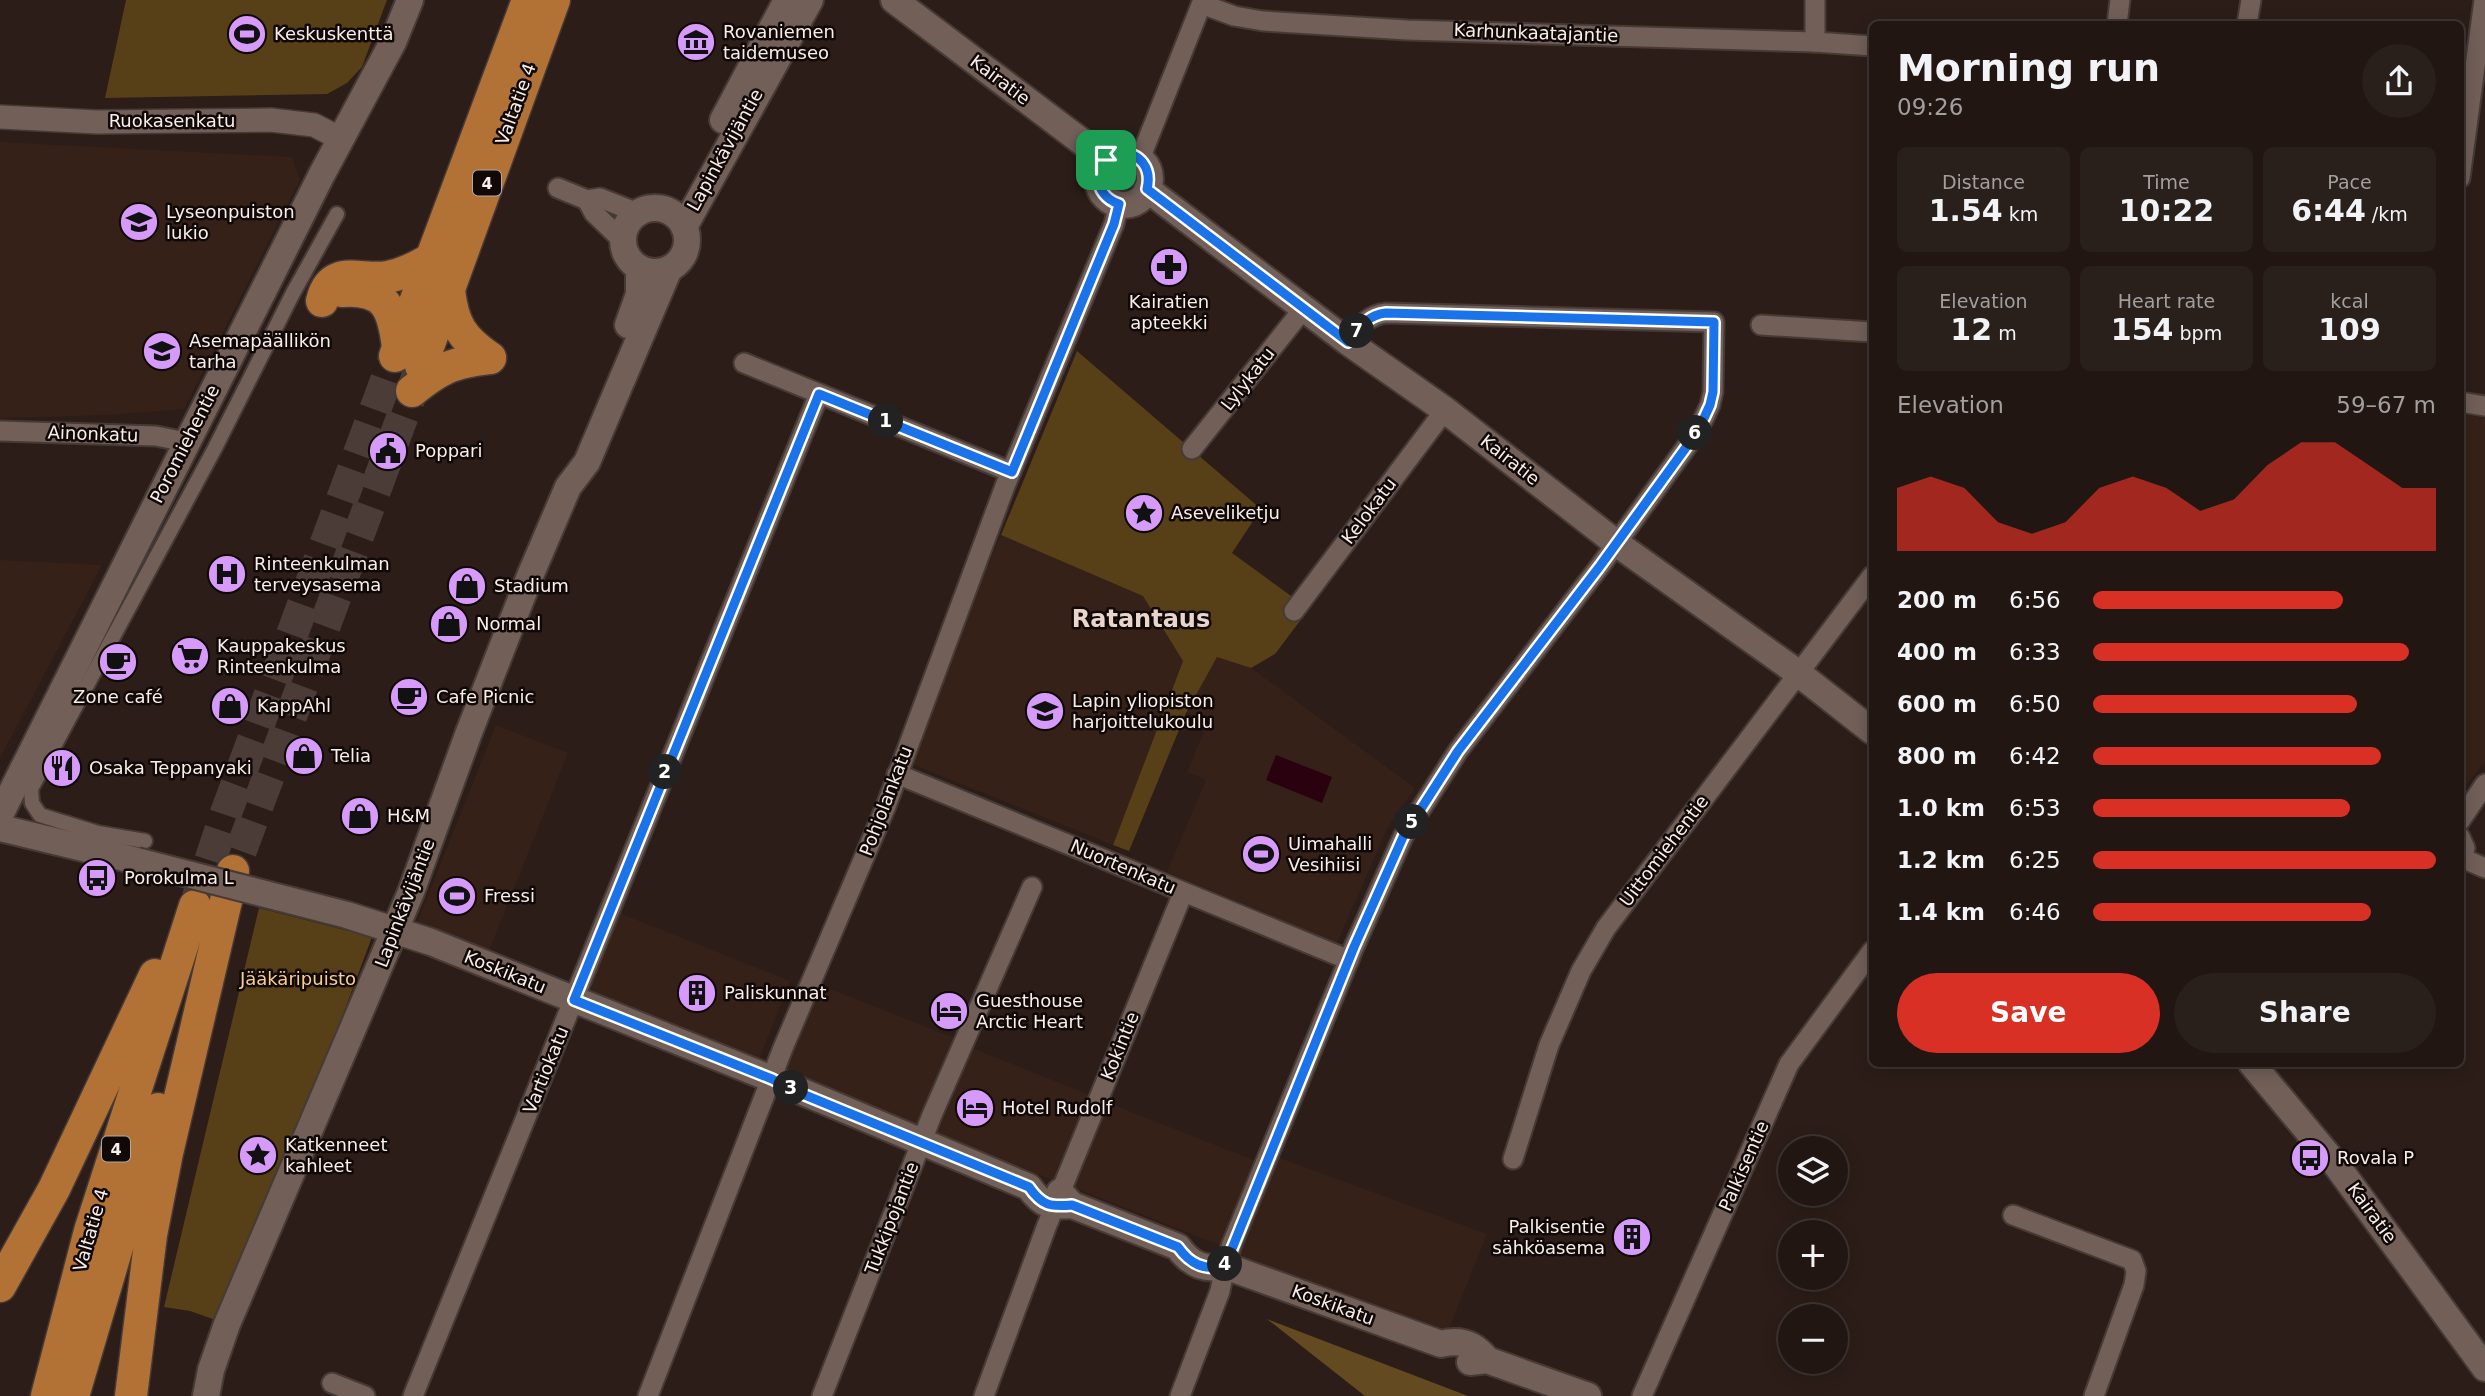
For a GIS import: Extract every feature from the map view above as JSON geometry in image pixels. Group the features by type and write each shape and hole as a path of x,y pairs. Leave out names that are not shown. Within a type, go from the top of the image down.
{"highway":[{"name":"Valtatie 4","path":"406,365 429,260 528,0"},
{"name":"Valtatie 4","path":"406,365 449,290 554,0"},
{"path":"429,260 388,277 335,279 329,284 323,301 340,291 361,290 379,296 391,310 406,365 433,374 449,365 490,358 472,346 461,331 452,315 449,290"},
{"path":"131,1396 151,1235 167,1153 233,871"},
{"name":"Valtatie 4","path":"47,1396 90,1231 201,907"},
{"name":"Valtatie 4","path":"74,1396 119,1236 201,907"},
{"path":"0,1286 54,1189 201,907"}],"main road":[{"name":"Poromiehentie","path":"0,815 186,442 393,42 410,0"},
{"name":"Lapinkävijäntie","path":"677,220 693,180 744,76 787,0"},
{"name":"Lapinkävijäntie","path":"677,220 810,0"},
{"name":"Kairatie","path":"894,0 1106,160"},
{"path":"1126,153 1140,159 1149,173 1147,189 1136,202 1119,204 1105,197 1098,183 1101,167 1106,160 1126,153"},
{"name":"Kairatie","path":"1147,189 1348,342 1445,410 1616,542 1798,673 1869,729"},
{"path":"655,209 677,220 687,243 684,253 669,269 654,272 639,268 627,256 623,241 627,225 638,213 655,209"},
{"name":"Lapinkävijäntie","path":"206,1396 211,1370 227,1324 395,931 509,626 568,486 573,457 622,344 639,294 639,268"},
{"name":"Lapinkävijäntie","path":"568,486 587,462 669,269"},
{"name":"Koskikatu","path":"0,828 141,851 277,897 347,915 430,942 772,1079 1029,1187 1041,1184 1062,1201 1178,1247 1193,1243 1204,1247 1216,1253 1225,1266 1441,1344 1456,1340 1479,1349 1487,1360 1588,1396"},
{"name":"Kairatie","path":"2254,1067 2337,1166 2485,1368"}],"street":[{"path":"1815,0 1815,42"},
{"path":"2117,21 2120,0"},
{"path":"2247,21 2250,0"},
{"path":"2464,121 2467,79 2484,0"},
{"path":"1140,159 1203,2"},
{"name":"Karhunkaatajantie","path":"1203,2 1219,11 1263,21 1407,30 1869,46"},
{"name":"Ruokasenkatu","path":"0,117 97,122 271,120 314,125 341,139"},
{"path":"558,188 587,200 600,198 638,213"},
{"path":"587,200 594,213 623,241"},
{"name":"Pohjolankatu","path":"648,1396 772,1079 886,806 1012,472 1114,224 1119,204"},
{"name":"Poromiehentie","path":"31,789 215,448 293,293 337,214"},
{"name":"Lylykatu","path":"1192,449 1304,308"},
{"path":"1183,1394 1220,1291 1225,1266 1349,960 1403,837 1458,751 1687,446 1710,405 1713,392 1714,322 1386,313 1376,314 1363,323 1348,342"},
{"path":"1762,325 1869,332"},
{"path":"744,363 1012,472"},
{"name":"Vartiokatu","path":"413,1396 819,394"},
{"path":"2464,403 2485,407"},
{"name":"Kelokatu","path":"1294,611 1445,410"},
{"name":"Ainonkatu","path":"0,431 156,436 186,442"},
{"name":"Uittomiehentie","path":"1513,1159 1549,1045 1581,971 1606,928 1869,580"},
{"name":"Nuortenkatu","path":"897,774 1349,960"},
{"path":"2464,815 2485,784"},
{"name":"Koskikatu","path":"31,789 32,803 40,816 99,833 141,851"},
{"path":"2464,860 2485,868"},
{"name":"Tukkipojantie","path":"822,1396 921,1143 1032,887"},
{"name":"Kokintie","path":"984,1396 1183,893"},
{"name":"Palkisentie","path":"1642,1396 1789,1064 1869,955"},
{"path":"2012,1215 2132,1260 2136,1271 2134,1285 2094,1396"},
{"path":"332,1383 365,1396"}],"shaded area":[{"path":"0,142 292,157 300,180 184,409 109,415 0,418"},
{"path":"2464,414 2485,418 2485,762 2464,787"},
{"name":"Lapin yliopiston harjoittelukoulu","path":"1001,535 1144,596 1183,661 1113,845 904,761"},
{"path":"0,560 102,565 0,758"},
{"path":"1217,656 1251,668 1415,788 1388,827 1337,943 1167,872 1206,780 1187,772 1208,722 1186,712"},
{"path":"496,725 568,753 489,951 417,923"},
{"path":"1276,755 1332,777 1322,803 1266,780"},
{"path":"612,910 790,981 758,1062 580,991"},
{"path":"812,982 955,1038 919,1127 777,1071"},
{"path":"972,1048 1090,1095 1055,1181 937,1134"},
{"path":"1106,1102 1256,1161 1222,1246 1072,1187"},
{"path":"1277,1157 1487,1234 1447,1334 1236,1258"},
{"path":"1267,1319 1468,1396 1365,1396"}],"green space":[{"name":"Keskuskenttä","path":"126,0 387,0 362,67 347,83 327,94 105,98"},
{"path":"1077,351 1261,509 1232,553 1309,609 1275,654 1251,668 1217,657 1186,713 1129,851 1113,845 1183,661 1143,596 1001,535"},
{"name":"Jääkäripuisto","path":"259,908 372,937 227,1324 190,1311 164,1307"}],"tunnel":[{"path":"195,906 226,813 395,356"},
{"path":"224,896 421,367"}],"place":[{"name":"Keskuskenttä","path":"247,34"},
{"name":"Rovaniemen taidemuseo","path":"696,42"},
{"name":"Lyseonpuiston lukio","path":"139,222"},
{"name":"Kairatien apteekki","path":"1169,267"},
{"name":"Asemapäällikön tarha","path":"162,351"},
{"name":"Poppari","path":"388,451"},
{"name":"Aseveliketju","path":"1144,513"},
{"name":"Rinteenkulman terveysasema","path":"227,574"},
{"name":"Stadium","path":"467,586"},
{"name":"Normal","path":"449,624"},
{"name":"Kauppakeskus Rinteenkulma","path":"190,656"},
{"name":"Zone café","path":"118,662"},
{"name":"Cafe Picnic","path":"409,697"},
{"name":"KappAhl","path":"230,706"},
{"name":"Lapin yliopiston harjoittelukoulu","path":"1045,711"},
{"name":"Telia","path":"304,756"},
{"name":"Osaka Teppanyaki","path":"62,768"},
{"name":"H&M","path":"360,816"},
{"name":"Uimahalli Vesihiisi","path":"1261,854"},
{"name":"Porokulma L","path":"97,878"},
{"name":"Fressi","path":"457,896"},
{"name":"Paliskunnat","path":"697,993"},
{"name":"Guesthouse Arctic Heart","path":"949,1011"},
{"name":"Hotel Rudolf","path":"975,1108"},
{"name":"Katkenneet kahleet","path":"258,1155"},
{"name":"Rovala P","path":"2310,1158"},
{"name":"Palkisentie sähköasema","path":"1632,1237"}],"district":[{"name":"Ratantaus","path":"1141,619"}],"route":[{"path":"1119,153 1134,155 1140,159 1149,173 1147,189 1348,342 1363,323 1376,314 1386,313 1714,322 1713,392 1704,418 1687,446 1600,566 1458,751 1403,837 1354,947 1225,1266 1210,1269 1187,1259 1178,1247 1072,1205 1054,1206 1043,1202 1037,1199 1029,1187 772,1079 574,1000 819,394 1012,472 1114,224 1119,204 1105,197 1098,183 1098,174 1106,160 1119,153"}]}
